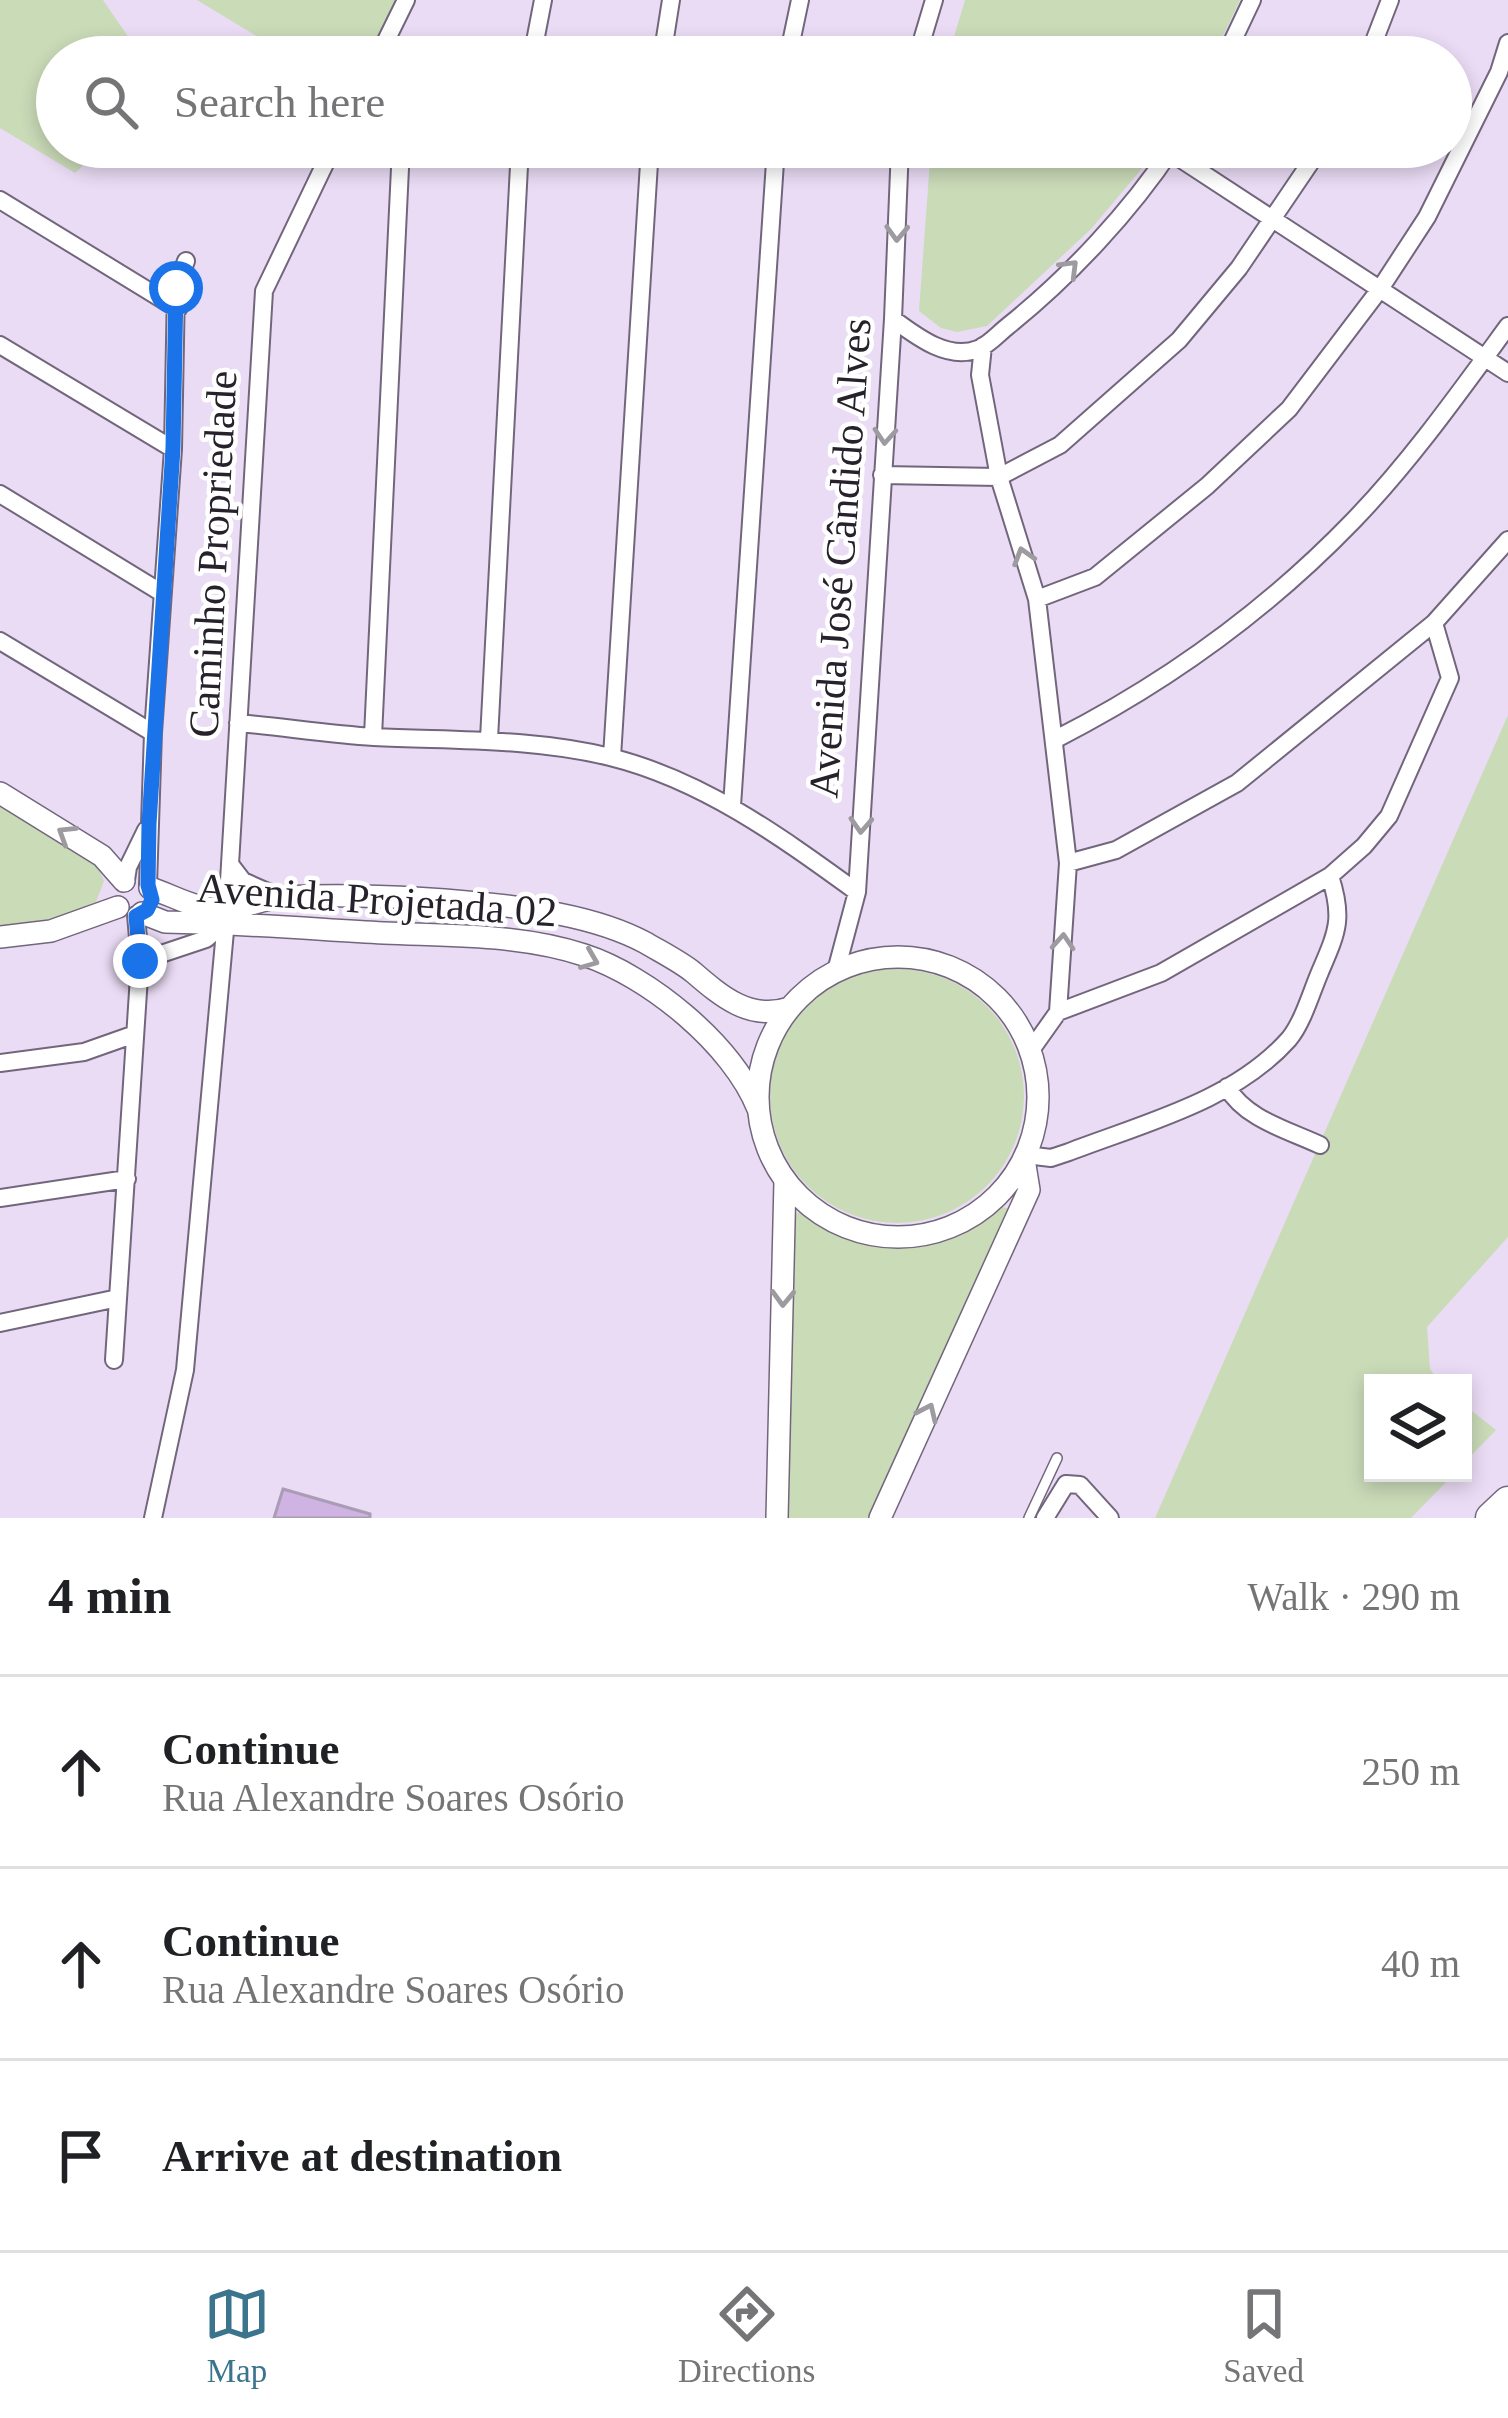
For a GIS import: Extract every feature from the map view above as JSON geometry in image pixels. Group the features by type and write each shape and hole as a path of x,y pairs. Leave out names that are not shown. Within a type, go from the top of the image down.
{"highway":[{"path":"1491,1518 1508,1500"}],"street":[{"path":"388,36 406,0"},
{"path":"536,36 543,0"},
{"path":"665,36 671,0"},
{"path":"792,36 800,0"},
{"path":"923,36 934,0"},
{"path":"1235,36 1252,0"},
{"path":"1376,36 1390,0"},
{"path":"1472,127 1508,43"},
{"name":"Caminho Propriedade","path":"153,1518 185,1370 230,864 264,292 323,168"},
{"path":"373,736 400,168"},
{"path":"490,740 519,168"},
{"path":"612,757 649,168"},
{"path":"732,806 775,168"},
{"name":"Avenida José Cândido Alves","path":"836,971 856,892 899,168"},
{"path":"893,320 933,346 955,351 983,346 1099,238 1157,168"},
{"path":"1199,168 1508,373"},
{"path":"882,475 999,477 1060,445 1179,340 1239,268 1307,168"},
{"path":"1036,599 1095,577 1207,486 1289,409 1380,289 1427,218 1452,168"},
{"path":"0,200 178,308"},
{"path":"137,884 149,824 173,448 176,288 186,261"},
{"path":"1056,739 1121,706 1214,644 1285,585 1353,521 1436,424 1508,326"},
{"path":"0,345 173,448"},
{"path":"983,346 980,374 999,477 1036,599 1068,862 1058,1012 1031,1050"},
{"path":"0,494 162,593"},
{"path":"1068,862 1116,850 1238,783 1434,623 1508,539"},
{"path":"1058,1012 1161,974 1330,876 1364,846 1389,815 1450,678 1434,623"},
{"path":"0,641 153,734"},
{"path":"238,723 373,736 490,740 612,757 732,806 856,892"},
{"path":"0,794 102,856 152,900 132,915 0,937"},
{"name":"Avenida Projetada 02","path":"230,864 243,881 279,897"},
{"path":"1025,1157 1051,1158 1227,1087 1260,1066 1292,1035 1339,928 1340,907 1330,876"},
{"path":"114,1360 140,961 132,915 116,894 137,884"},
{"name":"Avenida Projetada 02","path":"137,884 226,916 279,897 439,901 526,908 596,921 643,941 741,1007 772,1014 790,1008"},
{"name":"Avenida Projetada 02","path":"132,915 165,922 226,916 521,942 586,955 647,987 699,1026 752,1092 759,1111"},
{"path":"140,961 206,939 226,916"},
{"path":"890,956 945,964 993,992 1017,1021 1037,1073 1038,1114 1025,1157 1006,1187 977,1214 942,1231 903,1238 846,1228 812,1209 785,1181 767,1148 759,1111 764,1056 790,1008 836,971 890,956"},
{"path":"0,1063 84,1052 135,1034"},
{"path":"1227,1087 1235,1102 1258,1117 1320,1144"},
{"path":"880,1518 1029,1190 1025,1157"},
{"path":"0,1198 127,1180"},
{"path":"777,1518 785,1181"},
{"path":"0,1323 118,1298"},
{"path":"1045,1518 1066,1484 1079,1484 1110,1518"}],"lane":[{"path":"1029,1518 1057,1458"}],"green space":[{"path":"0,0 103,0 128,36 36,36 36,150 0,128"},
{"path":"197,0 396,0 378,36 256,36"},
{"path":"965,0 1240,0 1223,36 954,36"},
{"path":"929,168 1142,168 1091,229 987,326 957,332 941,328 919,311"},
{"path":"1508,715 1508,1237 1427,1327 1434,1374 1364,1374 1364,1482 1446,1482 1411,1518 1155,1518"},
{"path":"0,806 98,867 104,881 96,902 60,917 0,927"},
{"path":"897,969 945,979 987,1006 1014,1048 1024,1096 1014,1144 987,1186 945,1213 897,1223 849,1213 807,1186 780,1144 770,1096 780,1048 807,1006 849,979"},
{"path":"1000,1206 1009,1209 868,1518 786,1518 794,1216 800,1211 852,1237 902,1246 950,1236"},
{"path":"1472,1411 1496,1430 1472,1455"}],"building":[{"path":"283,1489 370,1514 370,1518 274,1518"}],"route":[{"path":"140,961 136,916 152,900 149,824 173,448 176,288"}]}
